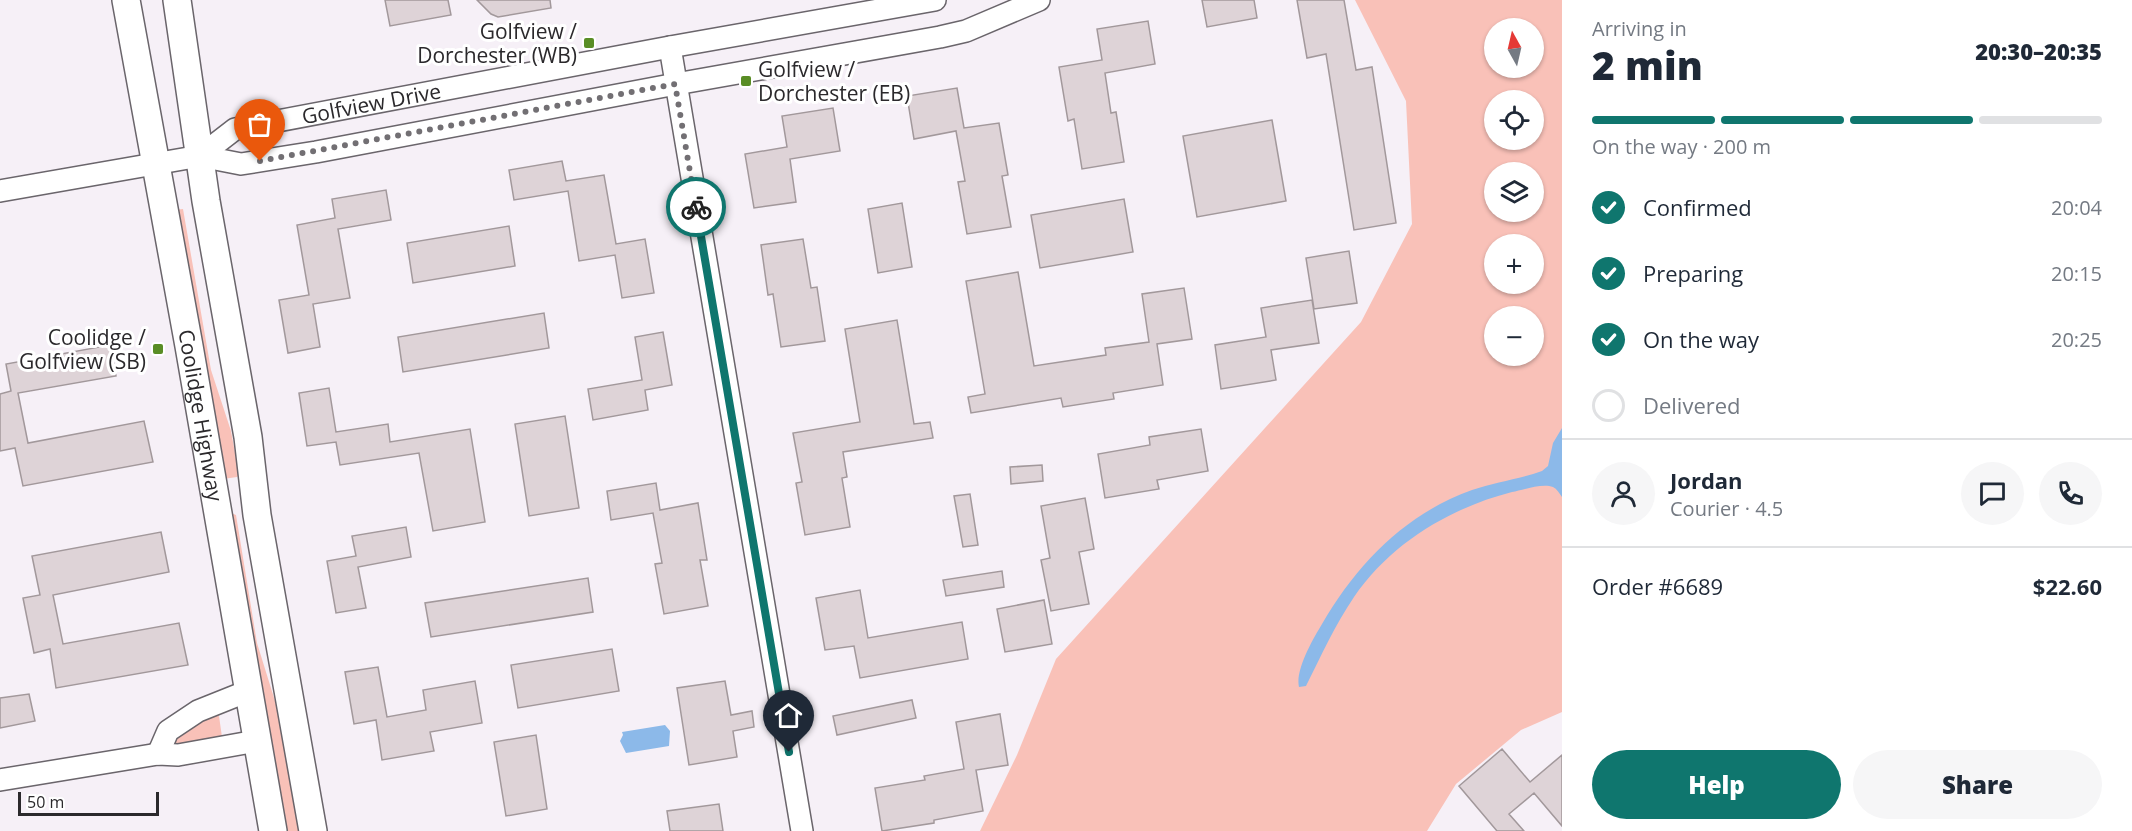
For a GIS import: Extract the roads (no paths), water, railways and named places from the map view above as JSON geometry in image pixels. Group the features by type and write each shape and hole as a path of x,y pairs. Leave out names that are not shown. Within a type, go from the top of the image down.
{"main road":[{"name":"Coolidge Highway","path":"126,0 273,831"},
{"name":"Coolidge Highway","path":"177,0 200,156 248,437 257,515 313,831"},
{"path":"215,501 234,494 246,496 257,515"}],"street":[{"name":"Golfview Drive","path":"200,156 235,129 670,47 935,0"},
{"name":"Golfview Drive","path":"200,156 241,165 956,34 1039,0"},
{"path":"670,47 802,831"},
{"path":"0,191 200,156"},
{"path":"158,754 168,731 198,711 248,691"},
{"path":"0,780 158,754 178,755 256,741"}],"water":[{"path":"1562,428 1562,497 1558,491 1549,486 1512,492 1445,518 1404,544 1369,578 1354,597 1334,630 1306,686 1299,687 1298,680 1302,664 1322,624 1351,581 1385,544 1404,527 1448,500 1481,487 1542,471 1548,466 1553,443"},
{"path":"665,725 670,731 669,746 626,753 620,741 622,732"}],"place":[{"name":"Golfview / Dorchester (WB)","path":"589,43"},
{"name":"Golfview / Dorchester (EB)","path":"746,81"},
{"name":"Coolidge / Golfview (SB)","path":"158,349"}]}
